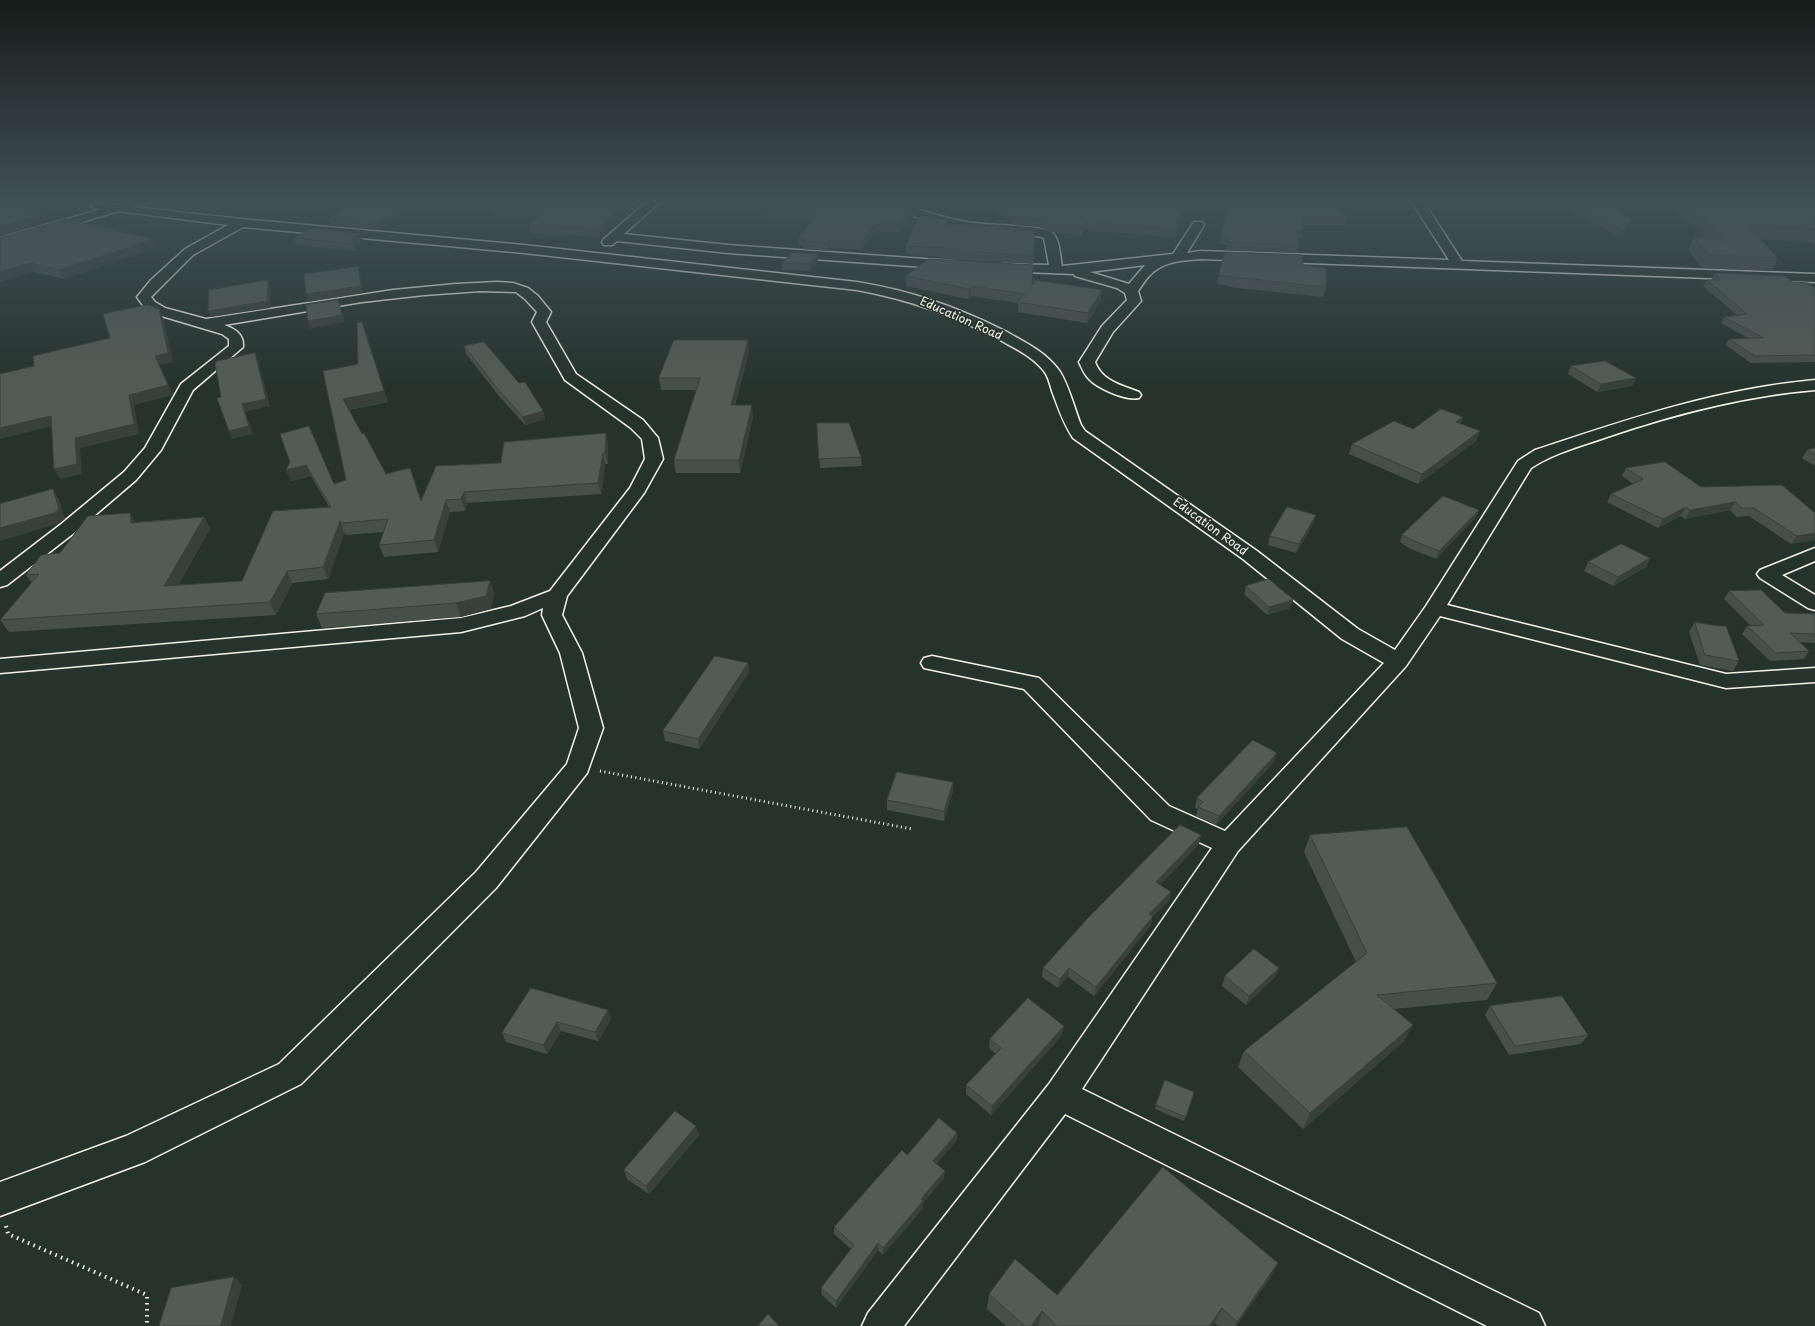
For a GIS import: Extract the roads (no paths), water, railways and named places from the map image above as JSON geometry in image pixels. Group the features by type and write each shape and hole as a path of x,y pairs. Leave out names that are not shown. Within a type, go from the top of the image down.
{"main road":[{"path":"0,581 130,476 152,450 187,387 236,347 237,342 235,337 221,329 183,319 153,306 146,301 144,297 179,261"},
{"name":"Education Road","path":"626,261 857,286 892,292 927,302 949,311 1032,351 1043,360 1053,372 1073,425 1079,434 1250,555 1350,634 1398,661"},
{"path":"892,261 963,266"},
{"path":"1054,261 1056,270"},
{"path":"994,268 1071,270 1146,261"},
{"path":"1131,291 1152,266 1167,261"},
{"path":"1378,261 1815,278"},
{"path":"1071,270 1122,285 1131,291 1134,301 1116,317 1106,330 1087,362 1089,371 1096,380 1133,395"},
{"path":"0,1199 133,1150 290,1074 486,880 578,767 590,728 571,653 552,615 557,595 638,489 654,459 650,438 637,424 570,377 539,322 544,312 528,294 519,289 490,286 440,289 368,297 204,324"},
{"path":"882,1326 1060,1095 1229,844 1398,661 1435,608 1524,465 1541,454 1661,413 1720,398 1785,386 1815,385"},
{"path":"1815,554 1767,574 1815,604"},
{"path":"0,666 460,625 518,611 557,595"},
{"path":"1435,608 1726,681 1815,675"},
{"path":"932,663 1031,682 1160,813 1229,844"},
{"path":"1060,1095 1526,1326"}]}
